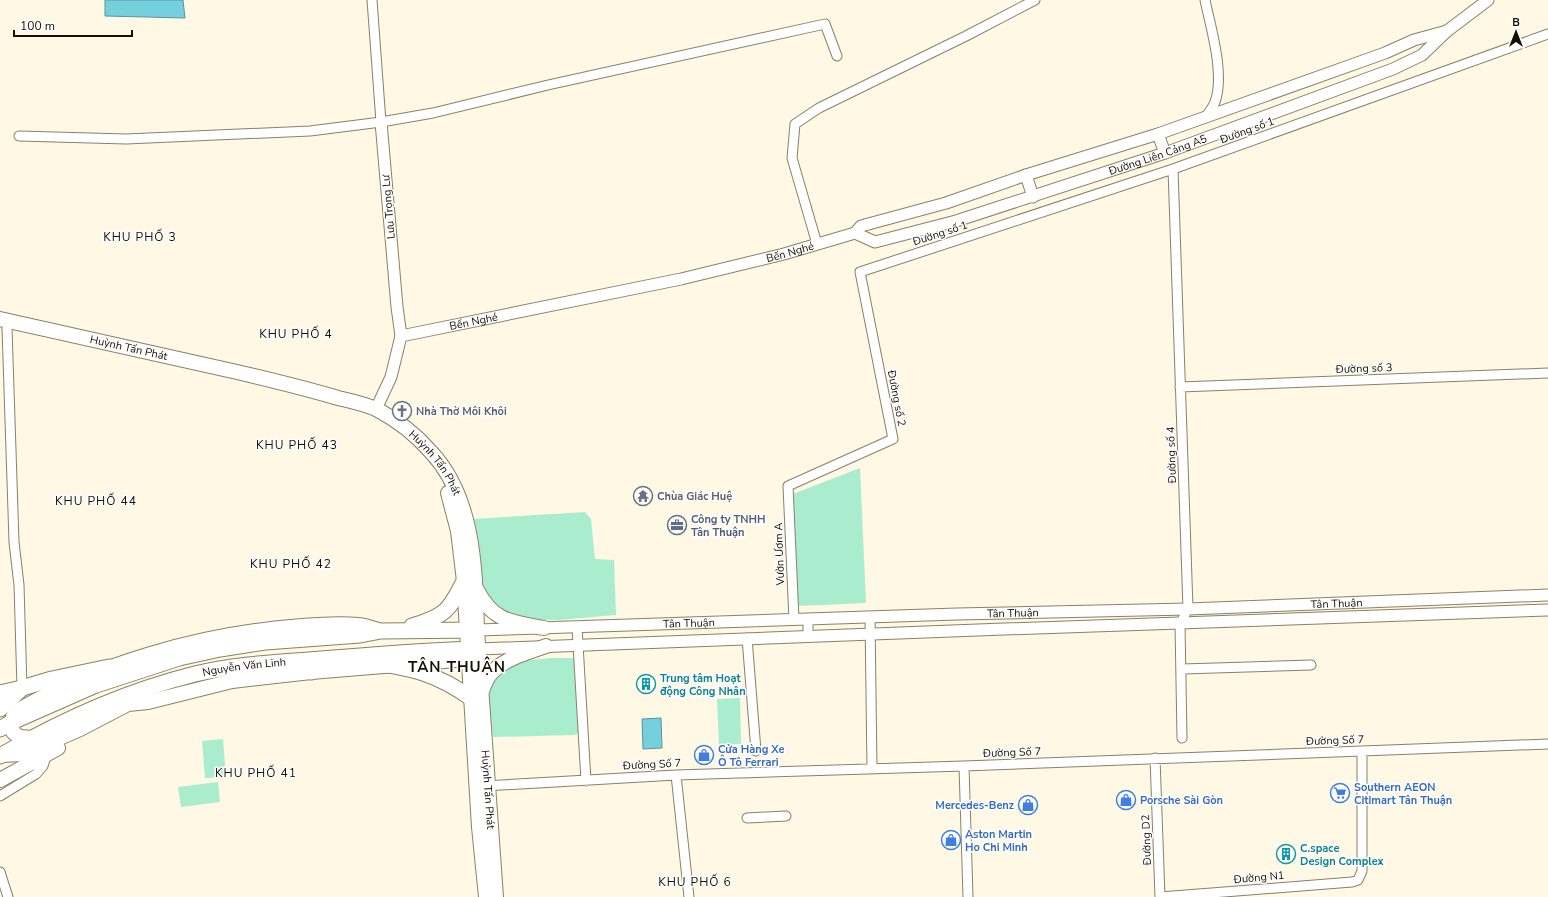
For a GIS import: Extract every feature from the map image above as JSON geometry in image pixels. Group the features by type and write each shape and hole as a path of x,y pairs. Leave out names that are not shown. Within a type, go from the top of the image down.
{"highway":[{"path":"396,630 436,618 453,603 470,584"},
{"name":"Nguyễn Văn Linh","path":"6,726 96,685 170,660 220,649 265,642 360,636 381,631 472,631"},
{"name":"Nguyễn Văn Linh","path":"0,755 97,707 143,690 196,674 259,663 331,658 471,653"},
{"path":"151,655 170,660"},
{"path":"311,672 331,658 391,665 435,676 456,687 477,695"},
{"path":"0,693 52,679 109,667"},
{"path":"96,685 109,667"},
{"path":"0,709 22,688"},
{"path":"128,704 143,690"}],"main road":[{"name":"Huỳnh Tấn Phát","path":"2,325 32,330 156,358 293,385 374,414 415,447 430,462 450,499 470,584 472,631 471,653 477,695 486,897"},
{"path":"470,584 485,605 496,615 515,623 544,628"},
{"name":"Nguyễn Văn Linh","path":"6,726 13,715 30,704 109,667 200,640 272,629 310,626 359,625 381,631"},
{"path":"477,695 489,676 500,666 546,646"},
{"name":"Nguyễn Văn Linh","path":"0,780 80,729 128,704 148,702 232,681 391,665 471,653"},
{"path":"63,724 80,729"},
{"path":"6,726 19,737 33,738"},
{"name":"Nguyễn Văn Linh","path":"0,755 23,754 48,748"},
{"name":"Huỳnh Tấn Phát","path":"482,786 496,897"}],"street":[{"name":"Lưu Trọng Lư","path":"372,0 381,122 397,307 401,336 391,377 374,414"},
{"name":"Bến Nghé","path":"401,336 623,292 784,254 816,244 792,158 795,124 820,108 966,36 1034,0"},
{"path":"1205,0 1218,66 1217,95 1214,104 1205,118"},
{"name":"Đường Liên Cảng A5","path":"855,233 875,242 956,221 1164,153 1393,69 1422,55 1447,31 1488,0"},
{"path":"19,136 126,139 310,131 381,122 433,113 825,24 837,56"},
{"name":"Đường Liên Cảng A5","path":"816,244 855,233 861,226 946,203 1158,134 1385,53 1414,40 1447,31"},
{"name":"Đường số 1","path":"860,272 1173,169 1548,34"},
{"path":"1158,134 1164,153"},
{"name":"Đường số 4","path":"1173,169 1188,609"},
{"path":"1026,176 1033,197"},
{"name":"Đường số 2","path":"788,486 893,439 860,272"},
{"path":"2,325 14,542 19,585 22,688"},
{"name":"Đường số 3","path":"1180,386 1548,373"},
{"name":"Vườn Ươm A","path":"788,486 794,620"},
{"name":"Tân Thuận","path":"472,631 1188,609 1548,595"},
{"path":"1317,604 1318,619"},
{"path":"1182,738 1180,624 1188,609"},
{"name":"Tân Thuận","path":"471,653 546,646 871,633 1180,624 1548,610"},
{"path":"870,618 872,770"},
{"path":"808,620 808,636"},
{"path":"577,627 586,781"},
{"path":"747,638 756,751"},
{"path":"1182,670 1311,665"},
{"name":"Đường Số 7","path":"482,786 676,775 872,770 1548,744"},
{"path":"0,796 36,774 43,766 48,748"},
{"name":"Đường N1","path":"1160,897 1352,882 1359,878 1362,871 1362,751"},
{"name":"Đường D2","path":"1155,758 1160,897"},
{"path":"964,766 968,897"},
{"path":"676,775 689,897"},
{"path":"747,818 786,816"},
{"path":"0,872 8,897"}],"green space":[{"path":"860,468 866,603 797,606 793,494"},
{"path":"585,512 591,519 595,559 614,560 616,615 559,620 525,620 491,607 479,584 474,519"},
{"path":"551,658 576,658 581,732 574,735 493,737 487,687 490,678 521,661"},
{"path":"740,698 741,744 719,744 717,699"},
{"path":"223,739 226,777 205,778 202,741"},
{"path":"218,782 220,802 181,807 178,787"}],"water":[{"path":"105,0 183,0 185,18 105,16"},
{"path":"661,718 662,748 643,749 642,719"}],"place":[{"name":"Nhà Thờ Môi Khôi","path":"402,411"},
{"name":"Chùa Giác Huệ","path":"643,496"},
{"name":"Công ty TNHH Tân Thuận","path":"677,525"},
{"name":"Trung tâm Hoạt động Công Nhân","path":"646,684"},
{"name":"Cửa Hàng Xe Ô Tô Ferrari","path":"704,755"},
{"name":"Southern AEON Citimart Tân Thuận","path":"1340,793"},
{"name":"Porsche Sài Gòn","path":"1126,800"},
{"name":"Mercedes-Benz","path":"1028,805"},
{"name":"Aston Martin Ho Chi Minh","path":"951,840"},
{"name":"C.space Design Complex","path":"1286,854"}],"district":[{"name":"KHU PHỐ 3","path":"140,237"},
{"name":"KHU PHỐ 4","path":"296,334"},
{"name":"KHU PHỐ 43","path":"297,445"},
{"name":"KHU PHỐ 44","path":"96,501"},
{"name":"KHU PHỐ 42","path":"291,564"},
{"name":"TÂN THUẬN","path":"457,667"},
{"name":"KHU PHỐ 41","path":"256,773"},
{"name":"KHU PHỐ 6","path":"695,882"}]}
